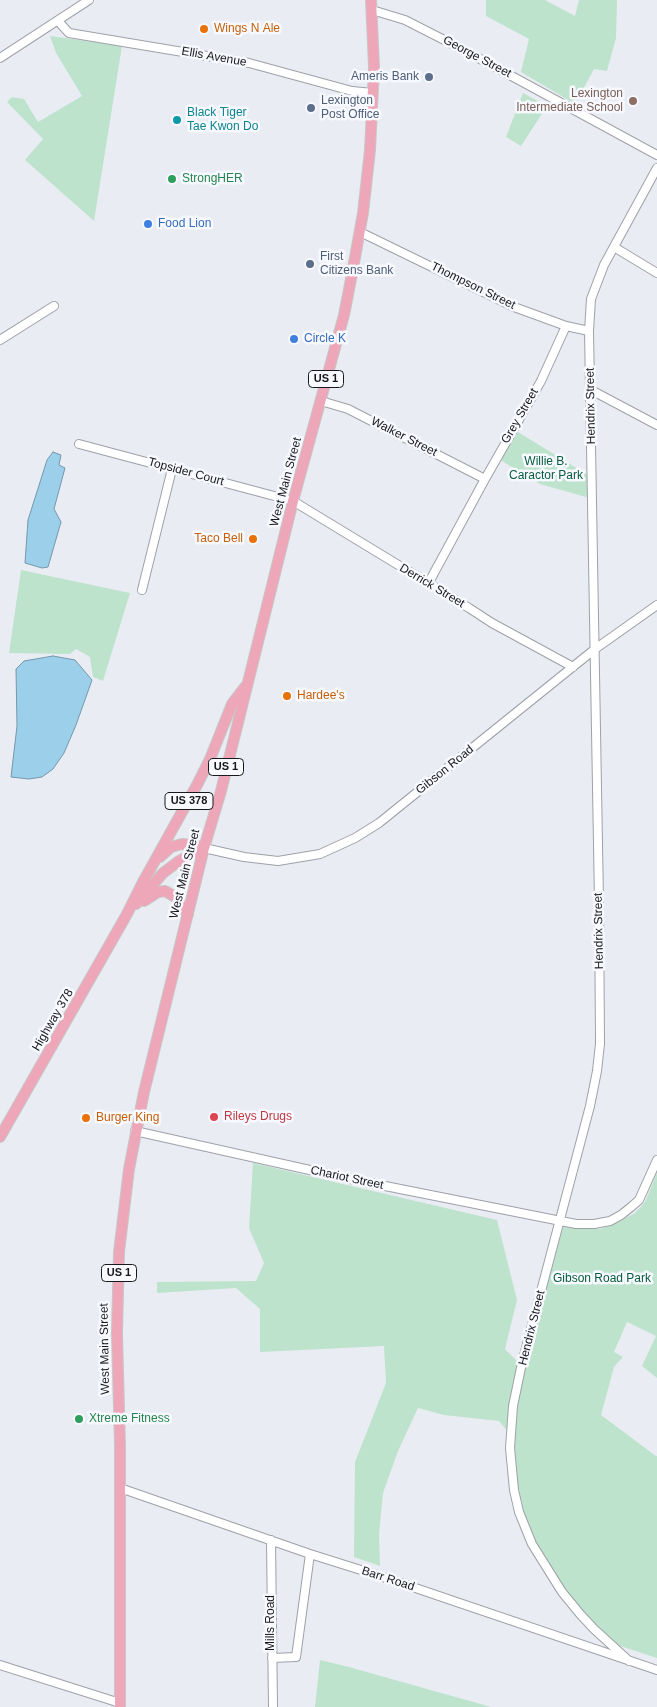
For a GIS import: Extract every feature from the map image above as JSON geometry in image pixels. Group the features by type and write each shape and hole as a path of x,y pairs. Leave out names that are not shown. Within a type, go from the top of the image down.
{"main road":[{"name":"West Main Street","path":"120,1705 120,1488 117,1333 119,1252 123,1209 135,1131 204,848 221,791 293,501 344,315 360,232 370,158 374,93 372,5"},
{"name":"US 378","path":"127,914 210,759 232,704 246,686"},
{"path":"152,866 164,853 175,845 187,843 204,848"},
{"name":"US 378","path":"127,914 163,873 179,861 204,848"},
{"path":"127,914 152,895 165,891 177,898 188,915"},
{"name":"Highway 378","path":"0,1137 127,914"}],"street":[{"path":"0,58 89,0"},
{"name":"George Street","path":"372,5 460,48 657,155"},
{"name":"Ellis Avenue","path":"58,21 70,33 244,62 352,91 374,93"},
{"name":"Hendrix Street","path":"629,1661 580,1614 547,1569 526,1531 519,1512 514,1490 510,1448 513,1406 593,1092 600,1044 590,331 593,291 614,246 657,168"},
{"name":"Thompson Street","path":"360,232 514,306 566,326 590,331"},
{"path":"614,246 657,273"},
{"path":"0,340 54,306"},
{"name":"Grey Street","path":"428,584 541,381 566,326"},
{"path":"591,390 657,425"},
{"name":"Walker Street","path":"321,401 348,409 485,479"},
{"name":"Topsider Court","path":"79,444 293,501"},
{"path":"142,590 172,469"},
{"name":"Derrick Street","path":"293,501 508,633 573,667"},
{"name":"Gibson Road","path":"204,848 272,861 320,854 338,847 379,823 595,649 657,605"},
{"name":"Chariot Street","path":"135,1131 350,1180 576,1224 594,1224 610,1221 621,1215 639,1200 657,1160"},
{"name":"Barr Road","path":"120,1488 310,1554 657,1670"},
{"name":"Mills Road","path":"271,1540 272,1707"},
{"path":"272,1658 296,1657 310,1554"},
{"path":"0,1665 120,1705"}],"green space":[{"path":"486,0 545,0 575,16 579,0 617,0 616,38 607,71 594,69 575,104 521,72 529,39 486,16"},
{"path":"50,36 122,46 94,221 25,160 43,139 7,102 12,97 24,99 38,122 82,96 56,53"},
{"path":"523,93 547,106 521,146 506,137"},
{"name":"Willie B. Caractor Park","path":"513,429 593,478 593,499 540,484 497,458"},
{"path":"21,570 130,593 103,681 93,677 90,657 76,649 70,654 9,653"},
{"name":"Gibson Road Park","path":"253,1163 497,1220 517,1300 505,1349 520,1364 516,1397 563,1227 600,1229 617,1223 635,1213 645,1202 657,1173 657,1378 642,1366 656,1336 627,1322 614,1352 623,1357 614,1367 601,1415 657,1456 657,1658 608,1642 547,1569 519,1512 510,1434 499,1421 444,1415 418,1408 398,1451 383,1493 379,1534 380,1566 354,1557 355,1462 386,1383 384,1346 260,1352 260,1309 236,1288 157,1293 157,1282 256,1281 264,1263 249,1228"},
{"path":"320,1660 349,1667 491,1707 315,1707"}],"water":[{"path":"53,452 61,455 59,465 65,468 54,509 61,522 48,567 42,568 25,563 28,520 47,460"},
{"path":"53,656 75,660 92,680 64,753 53,769 42,777 29,779 11,777 17,726 16,669 24,661"}],"place":[{"name":"Wings N Ale","path":"204,29"},
{"name":"Ameris Bank","path":"429,77"},
{"name":"Lexington Intermediate School","path":"633,101"},
{"name":"Lexington Post Office","path":"311,108"},
{"name":"Black Tiger Tae Kwon Do","path":"177,120"},
{"name":"StrongHER","path":"172,179"},
{"name":"Food Lion","path":"148,224"},
{"name":"First Citizens Bank","path":"310,264"},
{"name":"Circle K","path":"294,339"},
{"name":"Taco Bell","path":"253,539"},
{"name":"Hardee's","path":"287,696"},
{"name":"Rileys Drugs","path":"214,1117"},
{"name":"Burger King","path":"86,1118"},
{"name":"Xtreme Fitness","path":"79,1419"}]}
